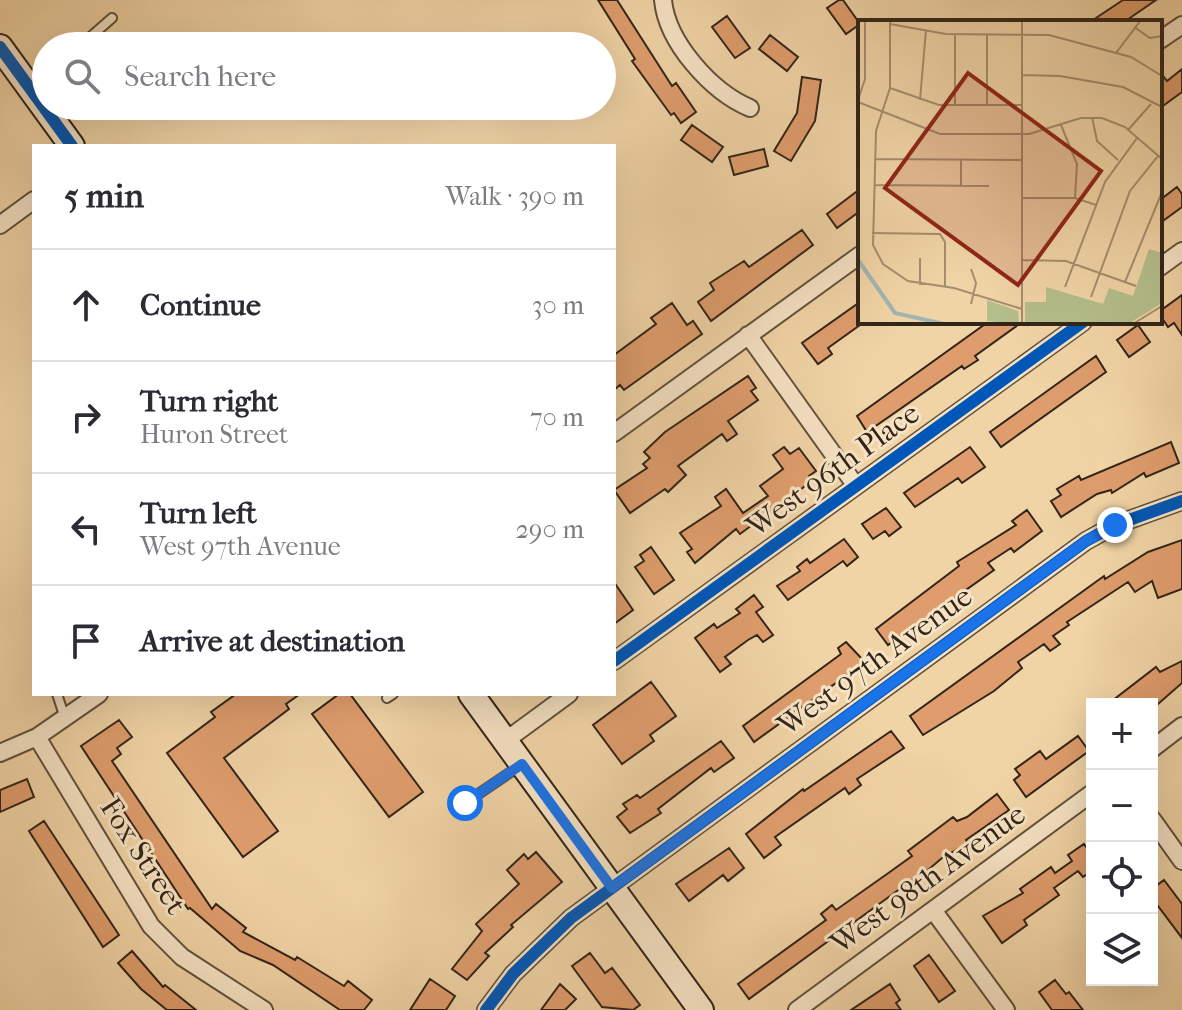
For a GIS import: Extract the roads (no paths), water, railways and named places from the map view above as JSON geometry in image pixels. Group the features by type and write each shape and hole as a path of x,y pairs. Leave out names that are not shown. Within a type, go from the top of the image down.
{"main road":[{"path":"0,47 32,74"},
{"path":"58,120 71,144"},
{"path":"472,696 701,1010"}],"street":[{"path":"663,0 669,24 704,77 728,98 750,108"},
{"path":"1162,39 1182,25"},
{"path":"0,225 32,201"},
{"path":"1162,266 1182,251"},
{"path":"616,432 858,256"},
{"name":"West 96th Place","path":"616,660 1080,324"},
{"path":"748,335 856,486"},
{"name":"West 97th Avenue","path":"486,1010 540,947 612,888 1086,541 1115,525 1182,501"},
{"path":"0,753 37,737 96,696"},
{"path":"505,741 566,696"},
{"path":"1158,744 1182,726"},
{"name":"Fox Street","path":"37,737 151,926 182,957 264,1010"},
{"name":"West 98th Avenue","path":"797,1010 1086,797"},
{"path":"1158,827 1182,861"},
{"path":"933,910 1006,1010"}],"lane":[{"path":"96,32 112,18"},
{"path":"58,696 65,718"},
{"path":"465,803 522,764"}]}
